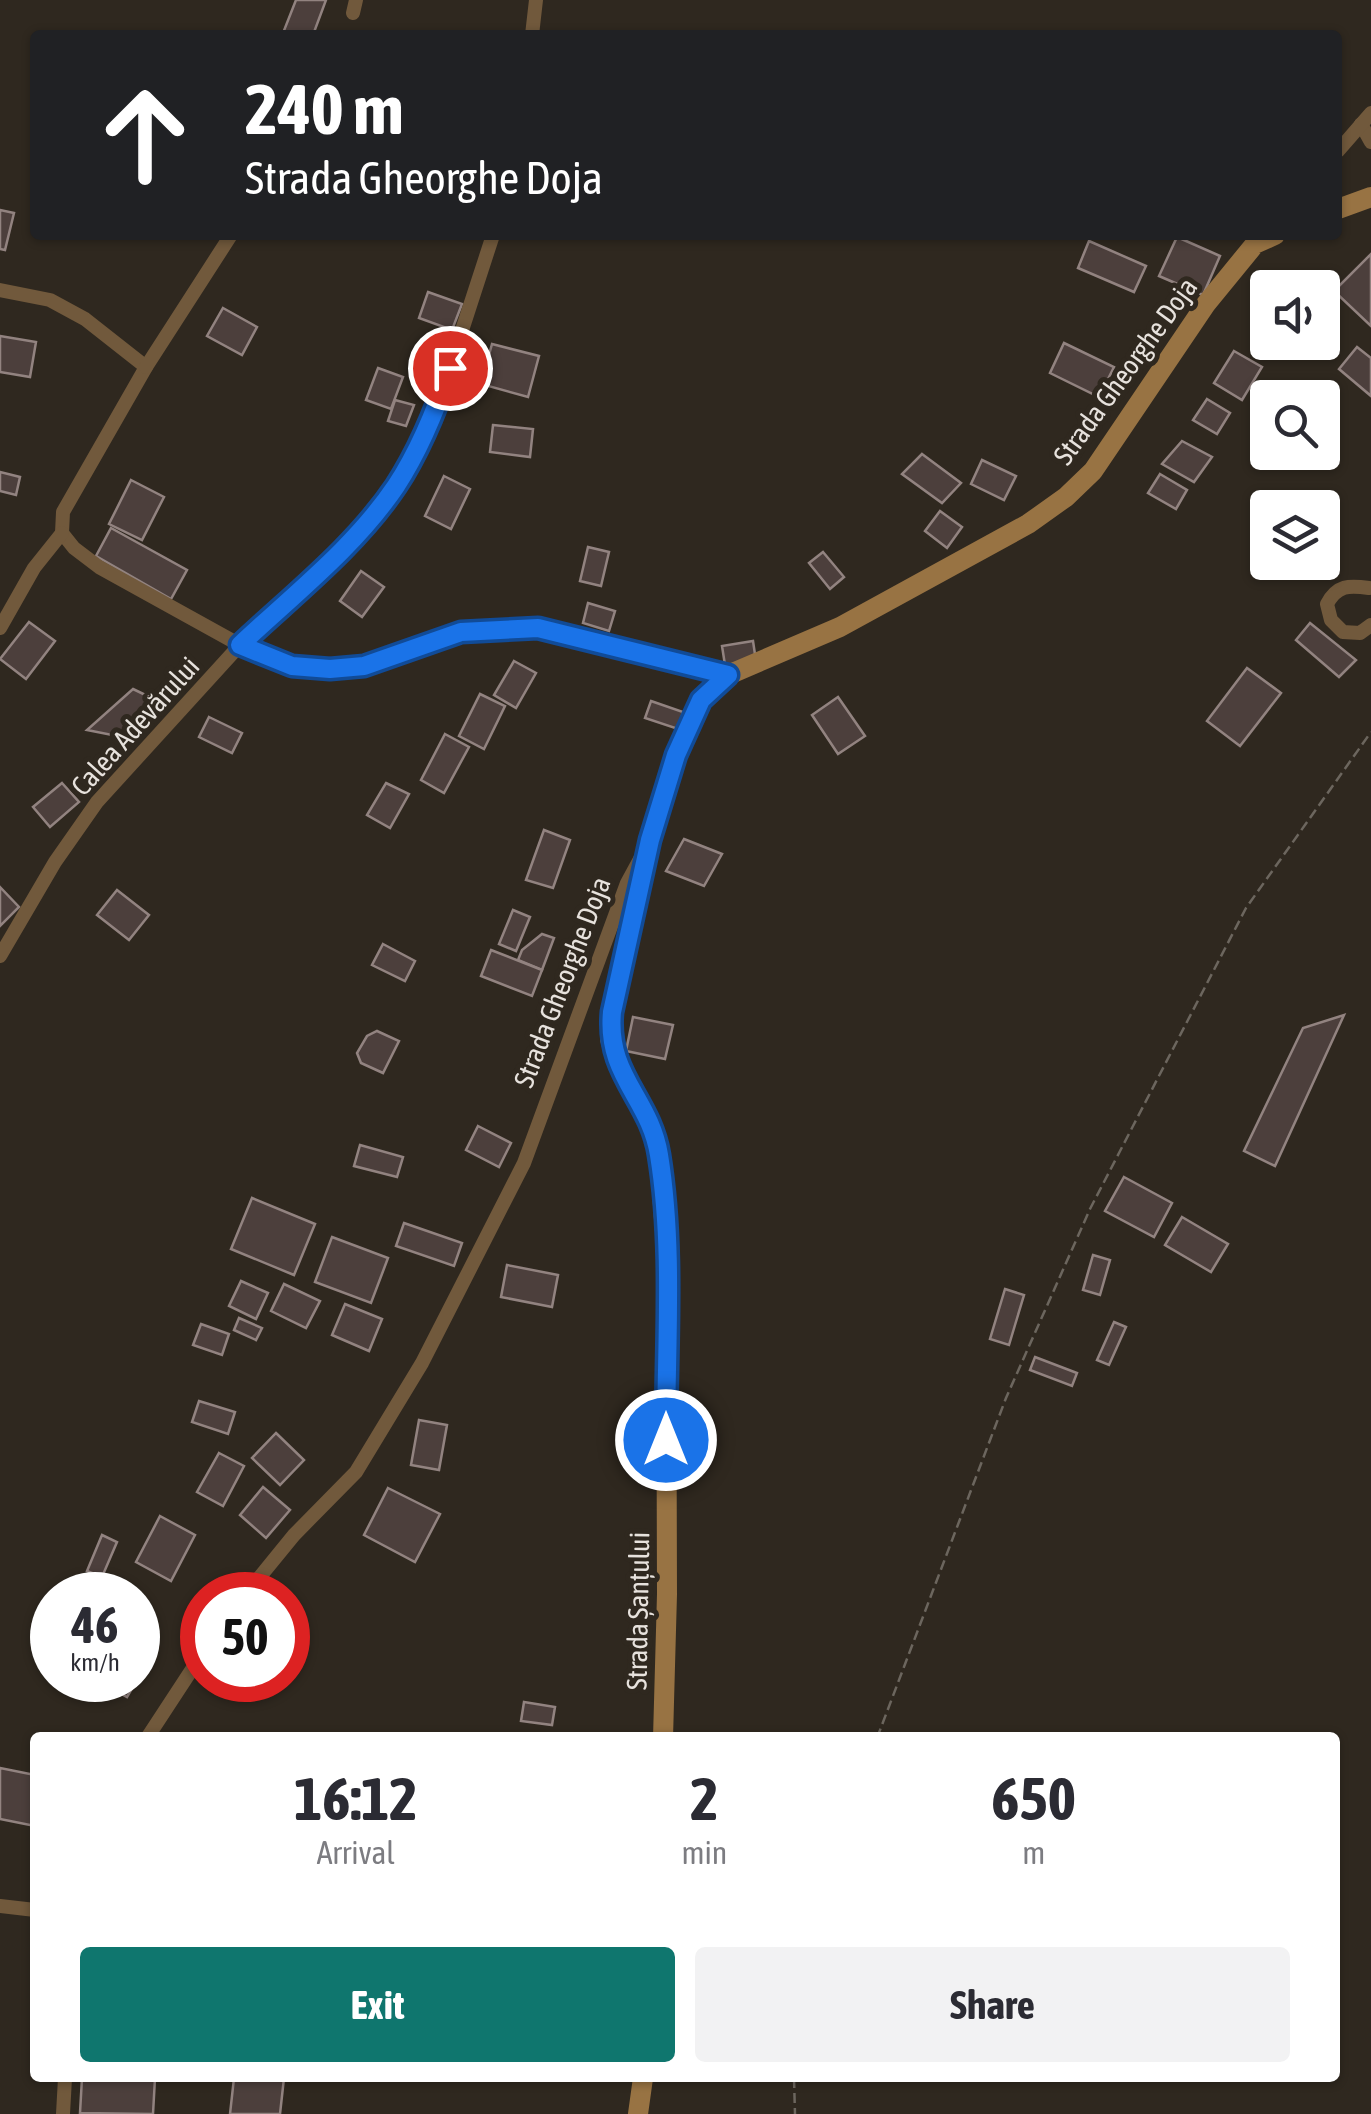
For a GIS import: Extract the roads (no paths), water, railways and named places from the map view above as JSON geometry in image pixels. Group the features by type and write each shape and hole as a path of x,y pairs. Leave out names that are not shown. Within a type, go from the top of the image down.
{"main road":[{"path":"1342,208 1371,197"},
{"name":"Strada Gheorghe Doja","path":"650,840 676,755 701,700 728,675 840,627 1028,524 1066,496 1092,471 1206,304 1262,240"},
{"name":"Strada Șanțului","path":"650,840 612,1012 610,1038 618,1066 646,1113 659,1152 666,1265 663,1732"},
{"path":"638,2114 642,2082"}],"street":[{"path":"533,30 536,0"},
{"path":"1366,118 1371,142"},
{"path":"1342,146 1366,118"},
{"path":"0,628 34,568 62,533 63,512 146,366 228,240"},
{"name":"Calea Adevărului","path":"0,956 97,802 240,645 355,535 396,486 439,401 491,240"},
{"path":"0,290 50,300 85,319 146,366"},
{"path":"62,533 99,567 240,645 292,666 364,666 461,632 538,628 728,675"},
{"path":"1370,589 1349,585 1333,593 1327,604 1331,620 1342,632 1360,633 1371,625"},
{"name":"Strada Gheorghe Doja","path":"263,1572 294,1534 356,1472 422,1363 524,1163 627,882 650,840"},
{"path":"151,1732 180,1688"},
{"path":"0,1906 30,1909"},
{"path":"63,2114 66,2082"}]}
